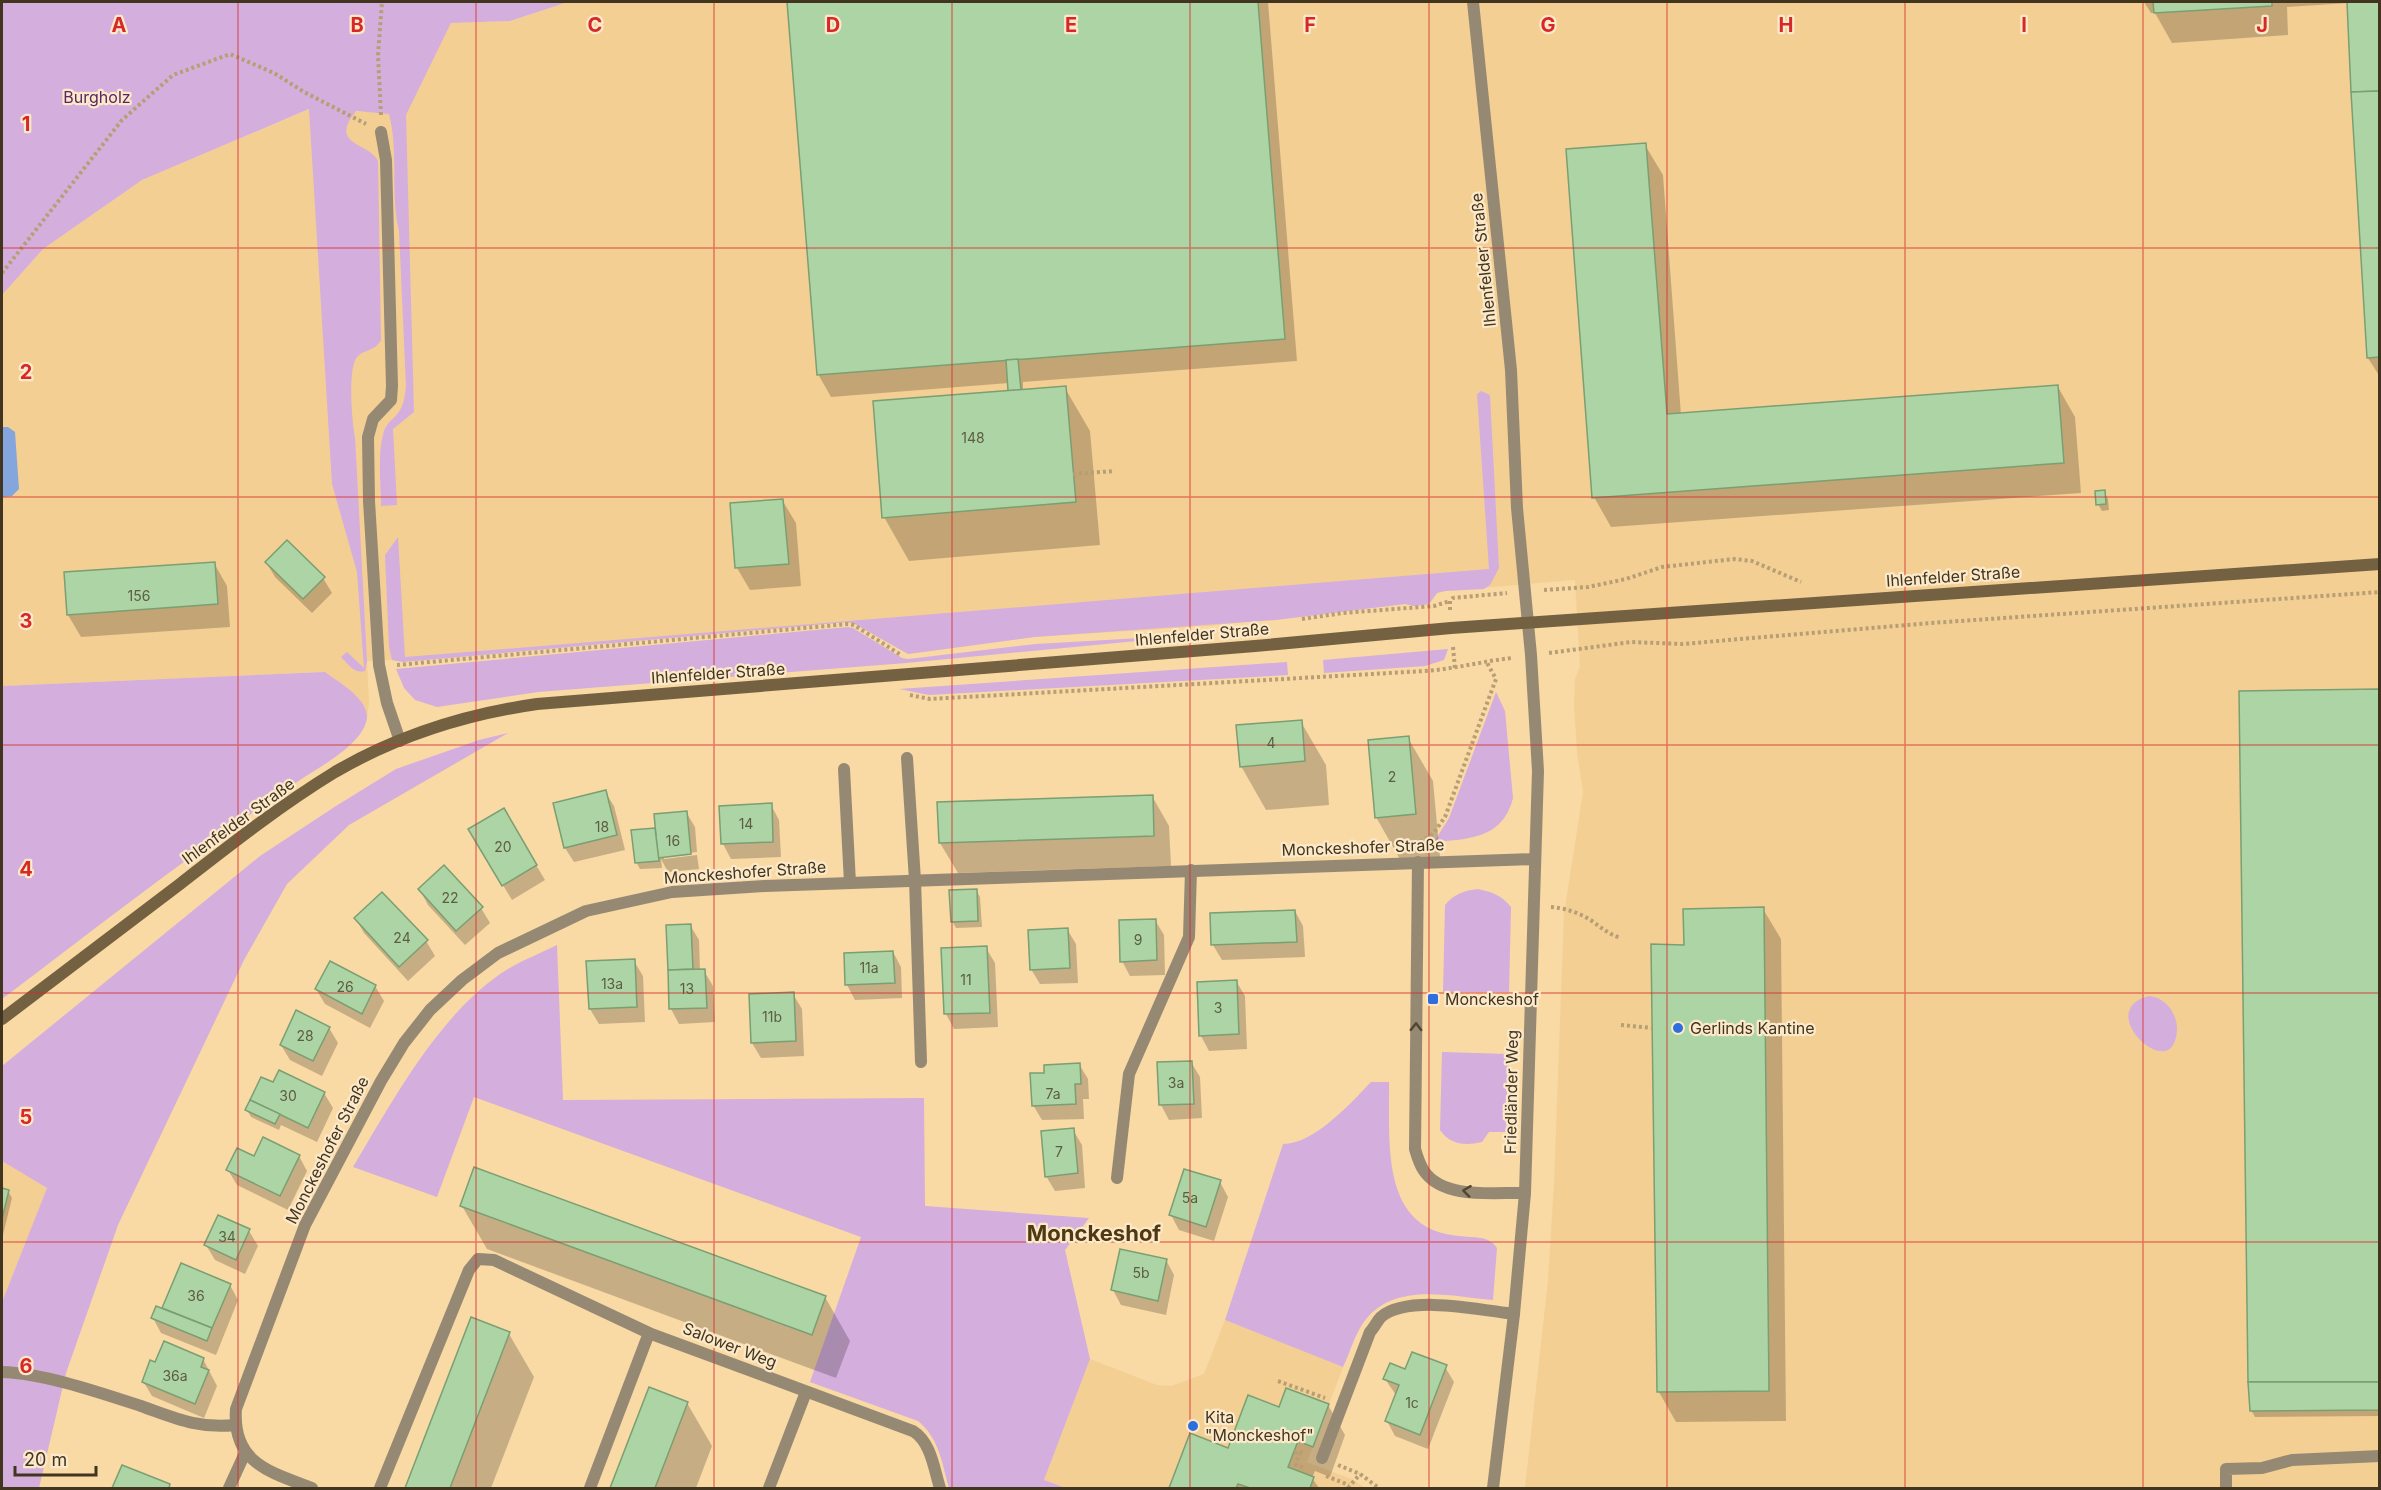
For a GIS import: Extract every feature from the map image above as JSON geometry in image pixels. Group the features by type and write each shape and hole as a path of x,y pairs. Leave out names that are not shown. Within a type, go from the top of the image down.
{"main road":[{"name":"Ihlenfelder Straße","path":"2,1019 259,825 335,772 400,741 469,716 537,704 1451,628 2379,564"}],"street":[{"name":"Ihlenfelder Straße","path":"1473,2 1511,370 1517,508 1528,622"},
{"path":"381,132 386,160 392,386 391,400 373,419 368,437 369,501 379,665 387,703 400,741"},
{"name":"Friedländer Weg","path":"1493,1488 1515,1314 1525,1193 1538,771 1528,622"},
{"path":"907,758 915,880 921,1062"},
{"path":"844,769 850,883"},
{"name":"Monckeshofer Straße","path":"235,1425 236,1409 305,1225 404,1042 430,1010 462,980 498,952 555,924 586,911 672,892 915,880 1535,859"},
{"path":"1418,862 1415,1149 1424,1171 1442,1185 1465,1192 1525,1193"},
{"path":"1117,1178 1129,1074 1189,937 1191,870"},
{"name":"Salower Weg","path":"380,1488 469,1270 478,1259 494,1260 649,1333 921,1436 926,1443 940,1488"},
{"path":"1322,1458 1370,1332 1382,1317 1400,1308 1418,1304 1515,1314"},
{"path":"590,1488 649,1333"},
{"path":"2,1372 56,1381 108,1395 199,1426 235,1425 238,1441 245,1453 260,1466 276,1475 312,1488"},
{"path":"769,1488 806,1392"},
{"path":"229,1488 245,1453"},
{"path":"2226,1488 2226,1469 2262,1468 2292,1460 2379,1456"}],"path":[{"path":"2,273 122,120 173,75 230,54 274,73 304,92 381,132 378,55 382,2"},
{"path":"1073,474 1115,471"},
{"path":"1455,669 1450,602 1453,597 1588,587 1626,579 1662,567 1734,559 1752,561 1796,582 1806,583"},
{"path":"901,694 930,699 1455,669 1486,661 1631,642 1682,645 1943,622 2379,592"},
{"path":"1299,620 1363,611 1434,606 1450,602"},
{"path":"379,665 405,665 848,624 902,656 907,656"},
{"path":"1416,845 1433,834 1445,817 1496,679 1486,661"},
{"path":"1533,906 1573,911 1593,921 1608,934 1620,938"},
{"path":"1621,1025 1652,1028"},
{"path":"1278,1381 1342,1405"},
{"path":"1322,1458 1360,1474 1379,1488"},
{"path":"1348,1488 1360,1474"}],"shaded area":[{"path":"568,2 2379,2 2379,1488 1525,1488 1548,1280 1554,1184 1564,914 1583,792 1577,752 1574,705 1575,679 1580,667 1575,580 1445,591 1437,593 1429,604 1414,606 1405,604 1209,626 1034,637 908,654 848,622 403,662 367,661 369,703 367,718 366,712 325,672 2,686 2,295 43,249 142,180 310,109 406,114 451,23 510,21"},
{"path":"2,1161 47,1188 2,1302"},
{"name":"Kita \"Monckeshof\"","path":"1225,1320 1343,1367 1307,1462 1354,1480 1365,1488 1066,1488 1044,1480 1090,1359 1157,1385 1171,1386 1204,1374"}],"green space":[{"name":"Burgholz","path":"2,2 568,2 510,21 451,23 406,115 414,412 393,429 397,505 381,506 380,468 384,431 402,407 406,386 399,231 395,202 394,143 389,114 356,111 346,131 353,142 367,150 378,161 381,340 376,346 358,356 352,370 351,382 367,661 365,671 354,670 341,657 347,652 364,668 357,572 332,484 309,109 142,180 43,249 2,295"},
{"path":"1481,391 1490,395 1499,568 1490,585 1484,589 1437,593 1429,604 1414,606 1405,604 1276,620 1034,637 908,654 848,622 403,662 392,660 389,647 385,555 398,537 405,657 1489,569 1477,394"},
{"path":"848,627 902,658 908,659 1036,644 1211,634 906,663 538,692 437,707 415,700 404,688 396,669"},
{"path":"1448,649 1444,660 1425,666 1324,673 1323,660"},
{"path":"1287,662 1288,675 929,695 899,689"},
{"path":"325,672 351,691 363,704 367,718 359,736 333,759 190,857 2,999 2,686"},
{"path":"1496,692 1505,711 1513,798 1508,812 1493,829 1482,834 1459,840 1434,842 1449,818"},
{"path":"508,733 349,825 287,884 244,960 118,1225 66,1373 39,1488 2,1488 2,1302 47,1188 2,1161 2,1066 260,856 396,769 479,740"},
{"path":"1478,889 1496,895 1511,907 1509,992 1443,992 1445,905 1459,894"},
{"path":"557,945 563,1100 924,1098 925,1206 1089,1218 1065,1250 1090,1359 1044,1480 1066,1488 949,1488 935,1443 918,1421 810,1382 861,1237 474,1097 437,1197 353,1167 420,1059 461,1008 508,969"},
{"path":"2149,996 2164,1002 2176,1021 2176,1037 2173,1045 2166,1051 2156,1050 2145,1044 2130,1024 2129,1013 2134,1003"},
{"path":"1442,1052 1508,1054 1506,1132 1489,1132 1482,1142 1464,1144 1449,1139 1440,1130"},
{"path":"1371,1082 1389,1082 1390,1155 1394,1179 1402,1200 1414,1218 1433,1230 1480,1238 1494,1244 1497,1248 1493,1300 1420,1294 1386,1303 1372,1313 1360,1328 1343,1367 1225,1320 1283,1144 1295,1142 1319,1130"}],"water":[{"path":"2,427 8,427 15,432 19,489 12,496 2,497"}],"building":[{"path":"787,2 1258,2 1285,339 817,375"},
{"path":"2153,2 2272,2 2272,6 2154,13"},
{"path":"2347,2 2380,2 2380,91 2351,92"},
{"path":"2380,91 2380,357 2367,358 2351,92"},
{"path":"1646,143 1667,414 2058,385 2064,463 1592,498 1566,149"},
{"path":"1018,359 1021,390 1008,391 1006,360"},
{"path":"1066,386 1076,502 882,518 873,401"},
{"path":"2105,490 2106,504 2096,505 2095,491"},
{"path":"783,499 789,564 735,568 730,503"},
{"path":"287,540 325,577 303,599 265,562"},
{"path":"215,562 218,604 67,615 64,572"},
{"path":"2380,689 2380,1382 2248,1382 2239,691"},
{"path":"1302,720 1305,761 1240,767 1236,725"},
{"path":"1409,736 1416,814 1375,818 1368,740"},
{"path":"606,790 617,835 564,848 553,803"},
{"path":"1153,795 1154,836 939,843 937,802"},
{"path":"772,803 773,842 721,844 719,806"},
{"path":"504,808 537,865 502,886 468,829"},
{"path":"687,811 691,854 658,858 654,814"},
{"path":"655,828 659,861 635,863 631,830"},
{"path":"444,865 483,907 456,931 418,889"},
{"path":"977,889 978,921 951,922 949,890"},
{"path":"382,892 428,940 399,967 354,918"},
{"path":"1764,907 1769,1391 1657,1392 1651,944 1684,945 1683,909"},
{"path":"1295,910 1297,942 1211,945 1210,913"},
{"path":"1156,919 1157,960 1120,962 1119,920"},
{"path":"691,924 693,969 668,970 666,925"},
{"path":"1068,928 1070,968 1030,970 1028,930"},
{"path":"987,946 990,1013 944,1014 941,948"},
{"path":"893,951 895,983 845,985 844,953"},
{"path":"635,959 637,1007 589,1009 586,961"},
{"path":"330,961 376,985 362,1014 315,989"},
{"path":"705,969 707,1008 669,1009 668,970"},
{"path":"1237,980 1239,1034 1199,1036 1197,982"},
{"path":"794,992 796,1041 751,1043 749,994"},
{"path":"296,1010 330,1027 313,1061 280,1045"},
{"path":"1192,1061 1194,1104 1159,1105 1157,1062"},
{"path":"1080,1063 1081,1084 1075,1084 1076,1104 1032,1106 1030,1073 1044,1073 1044,1065"},
{"path":"279,1070 325,1092 308,1128 250,1100 261,1077 273,1082"},
{"path":"250,1100 280,1114 275,1124 245,1110"},
{"path":"1074,1128 1078,1173 1045,1177 1041,1131"},
{"path":"263,1137 300,1155 280,1196 226,1170 237,1148 254,1156"},
{"path":"474,1167 826,1296 812,1335 460,1206"},
{"path":"1184,1169 1221,1180 1206,1227 1169,1215"},
{"path":"2,1188 9,1190 2,1219"},
{"path":"218,1215 250,1229 236,1260 204,1245"},
{"path":"1120,1249 1167,1259 1158,1301 1111,1290"},
{"path":"181,1263 231,1284 212,1328 162,1308"},
{"path":"156,1306 212,1328 207,1341 151,1318"},
{"path":"471,1317 510,1332 450,1488 405,1488"},
{"path":"164,1341 204,1358 201,1367 209,1370 195,1404 142,1382 150,1360 155,1362"},
{"path":"1412,1352 1447,1365 1420,1435 1385,1421 1399,1385 1383,1379 1390,1363 1405,1369"},
{"path":"2248,1382 2380,1382 2380,1410 2250,1411"},
{"path":"649,1387 688,1402 655,1488 610,1488"},
{"path":"1286,1388 1329,1404 1313,1447 1298,1441 1288,1467 1314,1477 1310,1488 1250,1488 1238,1484 1236,1488 1169,1488 1190,1433 1228,1448 1248,1395 1279,1407"},
{"path":"122,1465 170,1484 169,1488 112,1488"}],"place":[{"name":"Monckeshof","path":"1433,999"},
{"name":"Gerlinds Kantine","path":"1678,1028"},
{"name":"Kita \"Monckeshof\"","path":"1193,1426"}],"district":[{"name":"Monckeshof","path":"1094,1233"}]}
